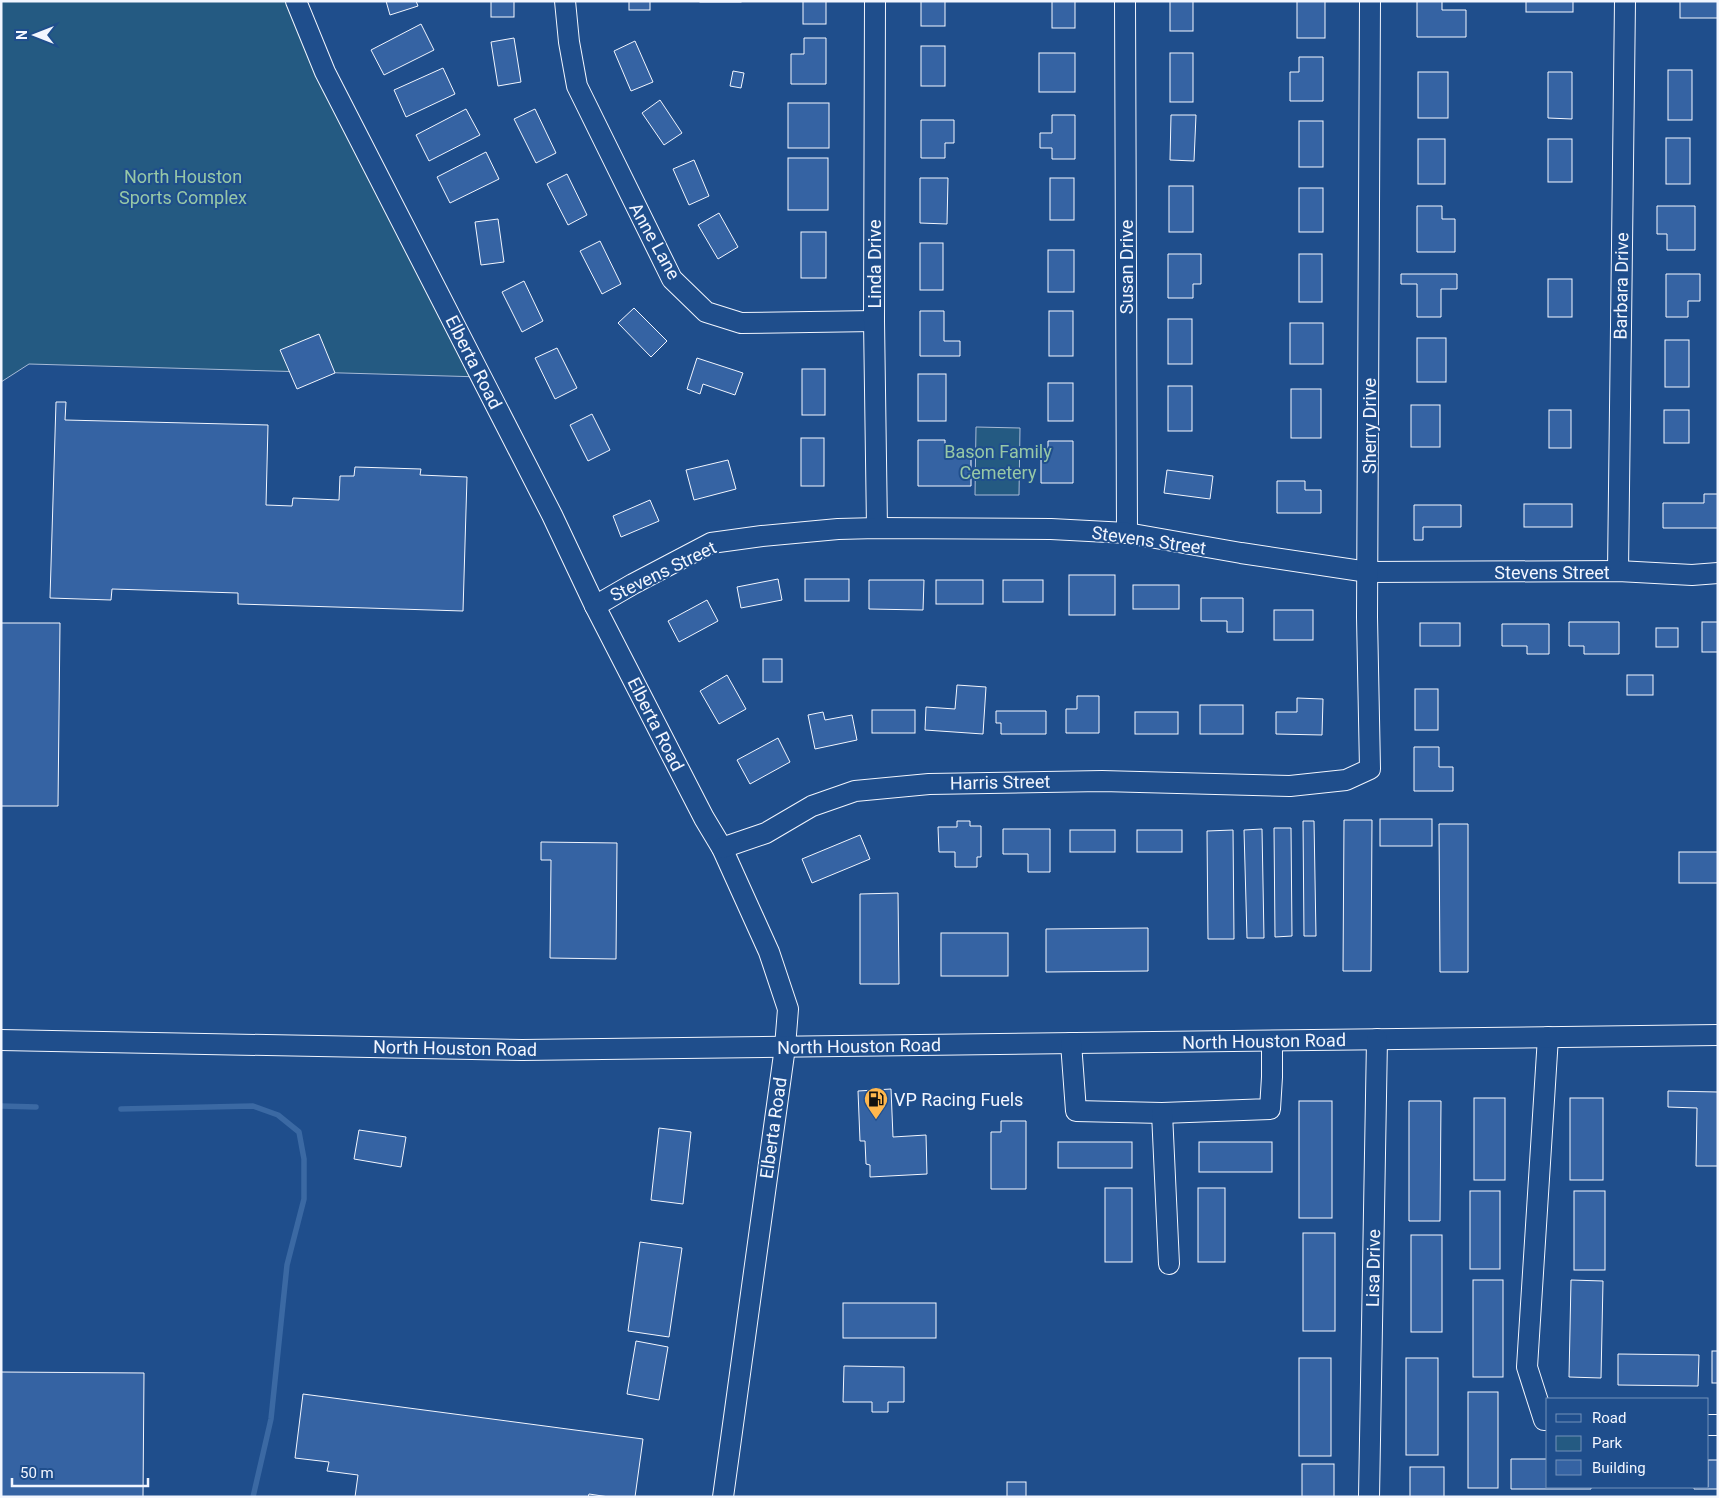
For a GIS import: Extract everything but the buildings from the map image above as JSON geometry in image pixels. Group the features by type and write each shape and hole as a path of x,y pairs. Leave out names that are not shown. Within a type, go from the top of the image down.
{"street":[{"name":"Elberta Road","path":"296,1 326,72 552,515 595,606 704,818 722,848 768,952 788,1009 723,1497"},
{"name":"Anne Lane","path":"565,1 569,42 578,86 672,278 706,312 741,323 874,321"},
{"name":"Linda Drive","path":"875,1 874,321 877,528"},
{"name":"Susan Drive","path":"1125,1 1127,533"},
{"name":"Sherry Drive","path":"1290,786 1346,780 1370,769 1368,572 1370,1"},
{"name":"Barbara Drive","path":"1618,571 1625,1"},
{"name":"Stevens Street","path":"595,606 711,543 809,532 877,528 1051,529 1127,533 1241,554 1368,572 1618,571 1692,575 1718,573"},
{"name":"Harris Street","path":"722,848 766,833 812,806 855,791 929,784 1102,781 1290,786"},
{"name":"North Houston Road","path":"1,1040 522,1050 1718,1035"},
{"path":"1546,1420 1544,1420 1527,1366 1548,1037"},
{"name":"Lisa Drive","path":"1369,1497 1377,1039"},
{"path":"1071,1043 1076,1111 1162,1113 1270,1110 1272,1041"},
{"path":"1162,1113 1169,1264"}],"green space":[{"name":"North Houston Sports Complex","path":"1,1 294,1 482,377 29,364 1,382"},
{"name":"Bason Family Cemetery","path":"976,427 1020,428 1019,495 975,495"}],"waterway":[{"path":"1,1106 36,1107"},
{"path":"121,1109 253,1106 278,1115 299,1132 304,1159 304,1199 287,1265 271,1419 253,1497"}],"place":[{"name":"VP Racing Fuels","path":"876,1120"}]}
